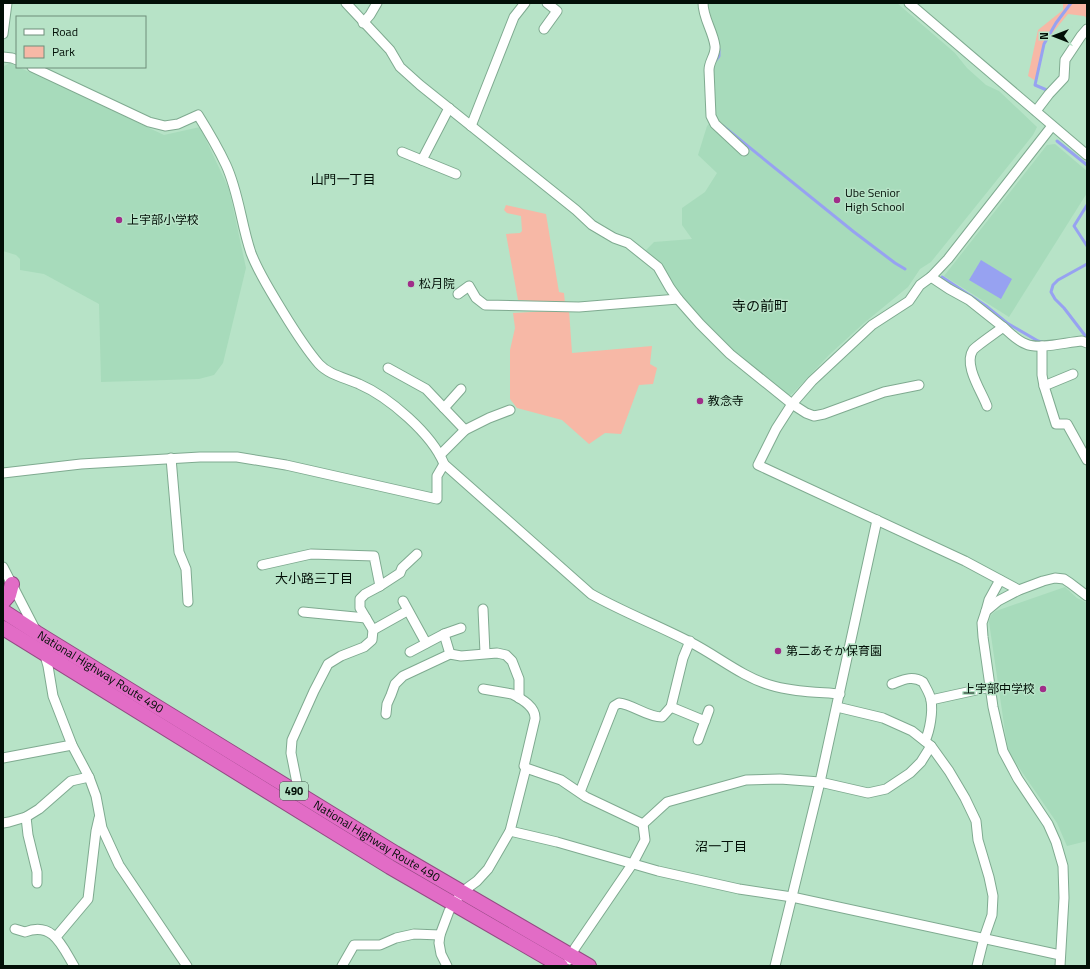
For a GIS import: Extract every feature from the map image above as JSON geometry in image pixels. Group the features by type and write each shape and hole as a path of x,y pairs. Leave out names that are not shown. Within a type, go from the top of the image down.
{"highway":[{"path":"3,602 9,595 12,584"},
{"name":"National Highway Route 490","path":"3,611 395,853 458,898"},
{"name":"National Highway Route 490","path":"3,628 285,803 458,898 566,963 589,966"}],"street":[{"path":"3,34 7,3"},
{"path":"346,3 363,23 390,50 400,67 576,210 592,225 614,238 628,243 658,267 678,299 700,324 730,354 792,404 814,416 824,414 884,392 919,385"},
{"path":"363,23 377,3"},
{"path":"471,126 514,17 525,3"},
{"path":"544,29 557,11 547,3"},
{"path":"703,3 703,10 715,45 715,53 709,65 711,116 715,124 744,151"},
{"path":"909,3 1087,155"},
{"path":"1036,111 1064,78 1065,60 1087,29"},
{"path":"3,57 16,60"},
{"path":"34,68 149,122 165,126 178,124 198,115 226,165 236,195 251,252 263,278 303,345 320,366 337,376 360,384 378,394 396,408 431,442 444,464 591,594 690,642 748,676 770,685 790,689 840,694"},
{"path":"422,160 449,108"},
{"path":"1019,590 965,561 758,465 776,429 792,404 831,362 872,325 909,301 920,284 931,277 948,259 1052,126"},
{"path":"402,152 456,174"},
{"path":"931,277 948,289 969,300 1026,344 1034,347 1082,341 1087,343"},
{"path":"458,294 469,286 476,298 485,305 493,306 579,307 678,299"},
{"path":"987,406 976,383 971,367 970,356 974,349 1003,327"},
{"path":"1042,346 1042,375 1056,424 1068,424 1087,460"},
{"path":"388,368 426,389 465,430"},
{"path":"1044,386 1073,374"},
{"path":"444,408 461,389"},
{"path":"440,455 465,430 489,418 510,410"},
{"path":"3,473 81,464 200,456 238,457 326,473 437,499 437,476 444,464"},
{"path":"171,458 179,552 186,569 188,602"},
{"path":"775,966 820,782 877,520"},
{"path":"262,566 311,554 374,556 380,586"},
{"path":"285,803 297,783 291,753 292,740 328,664 341,656 364,647 372,640 373,630 360,608 360,599 365,594 400,573 402,568 417,554"},
{"path":"3,567 37,633 45,654 53,696 72,745 96,796 102,828 119,865 187,966"},
{"path":"986,611 998,601 1019,590 1056,578 1064,579 1070,582 1087,596"},
{"path":"1000,580 989,600 984,616 983,630 990,687 996,725 1003,751 1018,779 1048,824 1056,842 1063,866 1064,898 1060,966"},
{"path":"402,601 426,643"},
{"path":"483,609 485,654"},
{"path":"373,630 407,611"},
{"path":"303,612 366,618"},
{"path":"410,652 444,634 461,628"},
{"path":"444,634 450,654"},
{"path":"580,792 614,706 619,703 628,704 654,717 662,717 671,708 681,665 690,642"},
{"path":"386,714 387,704 391,695 396,684 403,676 450,654 461,656 503,654 512,661 519,679 519,698"},
{"path":"566,963 633,863 644,840 643,824 666,802 746,780 780,779 820,782 868,793 886,789 910,773 921,762 928,743 931,700 923,682 919,680 907,678 892,684"},
{"path":"931,700 990,687"},
{"path":"447,966 441,954 439,943 440,935 449,911 458,898 477,881 488,868 510,831 526,768 524,766 535,714 530,706 512,694 483,689"},
{"path":"837,707 883,718 912,731 928,743 950,771 965,798 976,822 978,840 993,896 992,915 977,966"},
{"path":"671,708 705,721"},
{"path":"698,740 708,710"},
{"path":"3,758 72,745"},
{"path":"526,768 561,780 586,797 643,824"},
{"path":"3,823 26,817 39,809 71,781 88,777"},
{"path":"56,937 88,899 96,831 100,815"},
{"path":"26,817 28,835 37,872 37,883"},
{"path":"510,831 633,863 658,871 739,889 792,897 984,938 1060,956"},
{"path":"15,929 25,932 32,930 45,930 56,937 74,966"},
{"path":"342,966 354,945 380,945 396,938 414,934 440,935"}],"shaded area":[{"name":"Ube Senior High School","path":"707,3 897,3 955,53 967,68 986,85 999,91 1037,127 1033,135 931,262 920,269 908,287 864,323 829,355 790,395 786,395 778,390 704,324 645,251 654,242 692,239 682,225 682,208 705,192 717,173 698,155 707,126 715,118 713,63 717,42"},
{"name":"上宇部小学校","path":"10,63 16,66 16,68 21,68 164,135 200,127 229,189 246,268 223,363 214,375 199,379 101,382 99,304 44,274 20,270 20,259 16,255 3,251 4,66"},
{"path":"1055,144 1087,171 1087,193 1009,317 944,276 1047,145"},
{"name":"上宇部中学校","path":"1065,587 1077,598 1087,603 1087,841 1067,846 1057,823 1009,753 989,622 991,615 996,611"}],"green space":[{"path":"1063,3 1087,3 1087,18 1084,16 1068,14 1045,42 1036,81 1028,76 1038,30 1063,10"},
{"path":"506,205 546,214 559,292 564,293 565,303 518,300 506,234 520,233 522,231 521,216 507,213 504,210"},
{"path":"569,310 572,353 652,346 650,364 657,368 653,384 639,385 621,434 605,433 589,444 562,420 517,408 510,399 510,350 515,328 513,313"}],"water":[{"path":"981,260 1012,279 1001,299 969,280"}],"waterway":[{"path":"1049,91 1035,85 1044,44 1056,23 1071,3"},
{"path":"716,60 719,56 719,49"},
{"path":"723,126 854,232 905,269"},
{"path":"1057,141 1087,165"},
{"path":"1087,205 1074,226 1087,246"},
{"path":"1087,264 1058,280 1053,285 1051,292 1087,338"},
{"path":"942,277 986,306 1007,323 1042,342"}],"place":[{"name":"Ube Senior High School","path":"837,200"},
{"name":"上宇部小学校","path":"119,220"},
{"name":"松月院","path":"411,284"},
{"name":"教念寺","path":"700,401"},
{"name":"第二あそか保育園","path":"778,651"},
{"name":"上宇部中学校","path":"1043,689"}],"district":[{"name":"山門一丁目","path":"343,179"},
{"name":"寺の前町","path":"760,306"},
{"name":"大小路三丁目","path":"314,578"},
{"name":"沼一丁目","path":"721,846"}]}
